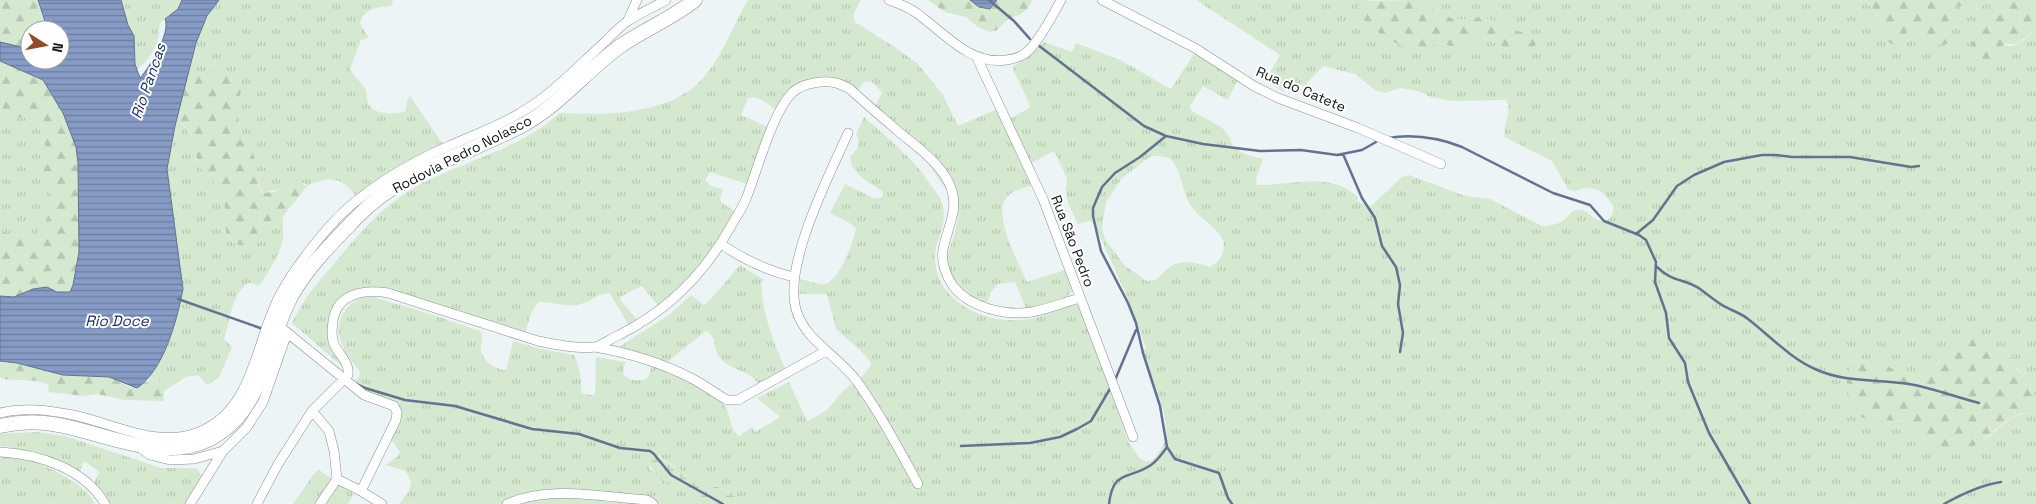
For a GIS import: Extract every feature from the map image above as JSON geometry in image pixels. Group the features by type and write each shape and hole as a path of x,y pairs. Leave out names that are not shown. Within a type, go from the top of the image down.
{"highway":[{"name":"Rodovia Pedro Nolasco","path":"0,426 34,422 54,424 134,444 175,448 210,439 228,427 244,410 259,384 283,330 291,297 303,277 373,202 410,178 524,125 550,107 618,48 682,10 695,0"}],"street":[{"path":"628,21 637,0"},
{"path":"0,413 38,409 74,415 159,437 180,437 220,420 238,400 251,374 280,296 297,267 330,226 368,191 403,168 521,113 547,94 628,21 666,0"},
{"path":"682,10 702,0"},
{"path":"889,0 922,17 948,39 977,58 996,62 1014,59 1029,51 1062,0"},
{"name":"Rua do Catete","path":"1102,0 1187,44 1254,86 1278,98 1358,128 1441,164"},
{"name":"Rua São Pedro","path":"977,58 1043,199 1133,437"},
{"path":"595,347 630,329 661,309 693,281 721,244 745,202 775,122 785,102 793,92 803,86 819,82 836,83 850,89 932,159 949,184 954,202 950,230 942,251 944,267 950,281 961,296 974,305 1016,312 1032,312 1080,298"},
{"path":"848,133 806,231 793,277 795,306 806,330 854,378 880,415 918,484"},
{"path":"721,244 741,258 756,265 793,277"},
{"path":"257,504 278,464 312,411 345,379 349,370 348,365 334,343 333,316 340,304 349,296 361,292 374,290 388,293 538,341 595,347 627,353 663,364 732,401 738,400 826,351"},
{"path":"190,504 223,451 247,427 263,402 283,330 364,395 394,406 397,412 396,420 361,491"},
{"path":"312,411 329,431 334,451 337,479 320,504"},
{"path":"134,444 150,455 160,458 194,459 223,451"},
{"path":"0,452 21,453 59,465 82,478 98,491 105,504"},
{"path":"194,459 205,470 205,479"},
{"path":"337,479 382,504"},
{"path":"507,504 530,496 557,494 647,500 654,504"}],"green space":[{"path":"0,0 38,0 45,20 20,20 20,47 0,42"},
{"path":"121,0 182,0 178,9 160,23 158,39 153,52 137,69 135,64 134,36 128,25"},
{"path":"219,0 392,0 391,6 371,9 364,15 360,24 369,38 361,40 350,69 365,88 368,103 379,112 405,112 410,96 444,146 387,174 357,198 347,186 341,182 329,179 307,186 304,183 263,193 255,159 240,127 238,106 241,90 188,78 199,37 207,18"},
{"path":"748,0 861,0 853,15 855,22 918,64 943,95 958,126 1002,107 1009,119 1031,107 1012,67 1032,54 1044,42 1072,52 1076,43 1122,61 1171,89 1196,51 1239,77 1228,100 1203,86 1190,106 1191,110 1222,128 1238,150 1263,159 1256,178 1257,185 1302,182 1335,184 1345,188 1358,197 1357,201 1370,207 1402,177 1409,175 1465,196 1490,199 1542,226 1560,222 1577,210 1586,211 1595,219 1605,221 1612,215 1613,205 1602,192 1596,189 1585,188 1574,191 1568,189 1552,161 1505,137 1504,132 1508,113 1506,100 1452,101 1400,88 1385,93 1375,90 1355,74 1323,66 1307,83 1307,86 1291,85 1283,92 1266,80 1280,55 1196,0 1376,0 1361,1 1365,20 1383,35 1404,46 1426,48 1437,43 1455,48 1466,47 1476,38 1481,37 1514,50 1512,30 1491,20 1479,17 1463,20 1451,18 1418,0 1858,1 1864,2 1873,9 1878,20 1882,38 1904,48 1908,24 1912,23 1917,30 1954,37 1948,25 1950,15 1955,8 1961,6 1978,9 1987,0 2013,0 2005,11 1985,24 1996,57 2003,46 2012,46 2020,43 2036,29 2036,397 2031,391 2029,376 2017,368 2010,356 2004,351 1983,339 1965,340 1957,345 1928,374 1907,375 1874,361 1897,421 1909,422 1955,451 1984,439 2015,416 2028,413 2036,414 2036,504 743,504 730,492 686,474 655,454 649,457 650,469 701,499 701,504 399,504 409,491 411,481 406,471 385,465 398,456 400,452 393,442 384,436 399,410 365,401 347,387 359,377 360,372 342,345 338,330 347,308 356,300 363,298 378,298 480,331 482,336 482,355 490,365 498,369 506,370 513,341 541,349 574,355 580,374 581,393 595,396 596,357 625,362 623,374 634,380 648,378 652,366 711,394 724,405 734,430 739,436 752,427 755,432 779,418 757,398 789,382 807,421 826,411 845,389 859,380 871,363 860,350 836,329 827,294 799,294 800,279 824,284 830,282 840,270 856,229 853,225 830,213 845,184 873,198 881,198 883,195 882,191 857,173 851,163 850,157 857,149 858,144 856,134 864,117 908,156 941,200 944,219 936,247 935,262 938,276 954,299 978,314 1006,320 1027,319 1075,305 1079,306 1090,330 1128,441 1139,458 1145,461 1151,461 1159,453 1165,439 1166,426 1162,404 1141,352 1146,348 1124,290 1095,225 1090,221 1078,224 1068,203 1066,192 1067,178 1054,151 1030,164 1038,183 1009,195 1004,202 1002,212 1008,237 1027,282 1067,269 1072,286 1071,293 1054,304 1027,311 1015,282 998,284 991,292 988,301 974,300 958,284 946,265 957,226 958,218 955,202 917,148 874,110 882,92 871,81 864,82 854,94 833,85 804,88 778,111 760,99 748,98 741,115 770,128 750,185 710,172 705,180 711,186 723,189 720,198 721,202 737,213 699,270 658,306 642,286 620,297 621,301 639,322 630,327 610,294 607,293 585,303 574,305 538,302 531,314 525,333 363,289 330,318 345,369 292,323 310,292 354,240 388,206 429,180 514,143 546,124 560,113 617,113 656,106 674,99 690,90 711,68","holes":["1151,156 1166,157 1173,162 1188,201 1195,211 1223,239 1224,249 1214,265 1210,267 1188,262 1177,263 1156,279 1147,281 1125,266 1105,239 1102,228 1106,202 1122,178"]},
{"path":"928,0 970,0 974,4 990,9 997,0 1033,0 1021,14 1008,19 997,30 990,32 978,27 966,17 945,12"},
{"path":"1418,0 1451,18 1463,20 1479,17 1491,20 1507,28 1535,36 1539,41 1533,47 1519,51 1511,50 1481,37 1462,48 1440,44 1424,49 1412,48 1403,46 1385,37 1369,25 1357,11 1361,1"},
{"path":"1839,0 1987,0 1979,9 1961,6 1955,8 1950,15 1948,25 1954,37 1951,43 1944,45 1932,44 1912,24 1908,24 1904,48 1895,46 1882,38 1876,14 1869,5 1858,1 1846,2"},
{"path":"2013,0 2036,0 2036,29 2017,44 2005,44 2001,47 1996,57 1988,66 1976,66 1968,59 1967,53 1977,33 1985,24 2005,11"},
{"path":"0,61 43,80 63,113 76,147 78,163 79,252 70,292 57,292 51,288 33,289 14,297 0,296 0,231 22,236 38,233 49,215 52,199 47,181 33,172 30,167 48,154 39,127 28,118 16,117 0,106"},
{"path":"212,71 228,77 241,90 238,106 239,122 242,133 255,158 262,193 273,192 297,182 307,186 283,216 262,225 250,245 239,245 232,242 228,236 223,196 201,169 190,133 177,118 188,78"},
{"path":"0,106 16,117 28,118 39,127 48,154 33,172 47,181 52,198 46,220 36,234 26,236 0,231"},
{"path":"177,118 186,128 192,139 196,159 202,169 221,191 226,228 228,236 232,241 239,245 250,245 262,225 283,216 283,236 276,257 260,285 248,283 242,288 234,301 224,339 232,347 219,377 207,385 197,375 186,377 164,391 154,371 172,332 183,289 167,169"},
{"path":"740,265 764,280 761,283 766,318 787,372 761,386 748,374 729,366 721,359 716,352 712,336 706,331 667,362 619,349 619,347 669,315 691,295 704,305"},
{"path":"1982,332 1988,335 1989,340 2004,350 2018,371 2029,376 2031,391 2036,397 2036,414 2026,413 2017,415 1975,445 1966,449 1950,451 1939,446 1909,422 1870,420 1862,417 1856,411 1851,402 1847,382 1848,372 1853,365 1860,361 1868,360 1899,372 1917,375 1928,374 1962,338"},
{"path":"0,361 17,363 63,375 109,377 130,387 148,381 154,371 164,391 164,401 125,400 97,394 84,396 49,392 48,384 42,382 0,378"},
{"path":"36,432 65,436 161,468 196,468 202,476 201,481 185,504 107,504 94,483 99,472 86,462 83,463 80,471 76,472 29,452 0,446 0,434"},
{"path":"653,454 686,474 730,492 743,504 701,504 700,499 668,484 654,472 650,465 649,457"},
{"path":"0,456 27,459 51,469 78,485 91,497 95,504 0,504"},
{"path":"319,470 354,494 348,504 293,504 314,474"}],"water":[{"name":"Rio Doce","path":"38,0 121,0 128,25 134,36 135,64 140,78 154,58 162,40 166,25 165,19 178,9 182,0 219,0 207,16 196,43 175,126 167,169 183,289 173,329 162,357 155,369 137,388 109,377 63,375 17,363 0,361 0,296 14,297 33,289 47,287 57,292 70,292 79,252 78,163 76,147 63,113 43,80 20,70 70,70 70,20 45,20"},
{"path":"970,0 997,0 990,9 979,7"},
{"name":"Rio Doce","path":"0,42 20,47 20,70 0,61"}],"waterway":[{"path":"989,0 1014,21 1030,39"},
{"path":"1038,45 1144,126 1166,136 1203,144 1260,151 1301,150 1337,155 1362,150 1376,142"},
{"path":"1166,136 1140,157 1115,173 1102,187 1093,208 1093,216 1101,251 1128,303 1136,323 1143,353 1160,406 1167,447 1175,459 1219,473 1232,504"},
{"path":"1388,138 1407,136 1426,138 1462,147 1553,193 1590,205 1604,221 1639,235 1646,240 1656,262 1655,282 1666,313 1669,338 1685,363 1688,382 1709,433 1750,504"},
{"path":"1343,154 1362,198 1375,218 1382,246 1396,267 1400,285 1398,304 1403,333 1400,352"},
{"path":"1636,234 1653,220 1677,186 1694,175 1724,162 1762,155 1775,155 1792,157 1850,157 1911,167 1919,166"},
{"path":"1657,267 1668,276 1689,283 1722,305 1745,317 1789,353 1815,369 1850,379 1897,382 1918,386 1979,403"},
{"path":"178,299 263,329"},
{"path":"1115,380 1136,330"},
{"path":"355,383 365,388 405,400 455,406 532,429 579,434 620,448 650,451 671,475 723,504"},
{"path":"961,446 1030,443 1060,437 1091,421 1111,387"},
{"path":"1109,504 1111,493 1118,480 1151,465 1167,447"},
{"path":"1944,504 1972,490 2001,482"}],"water label":[{"name":"Rio Pancas","path":"148,81"}]}
